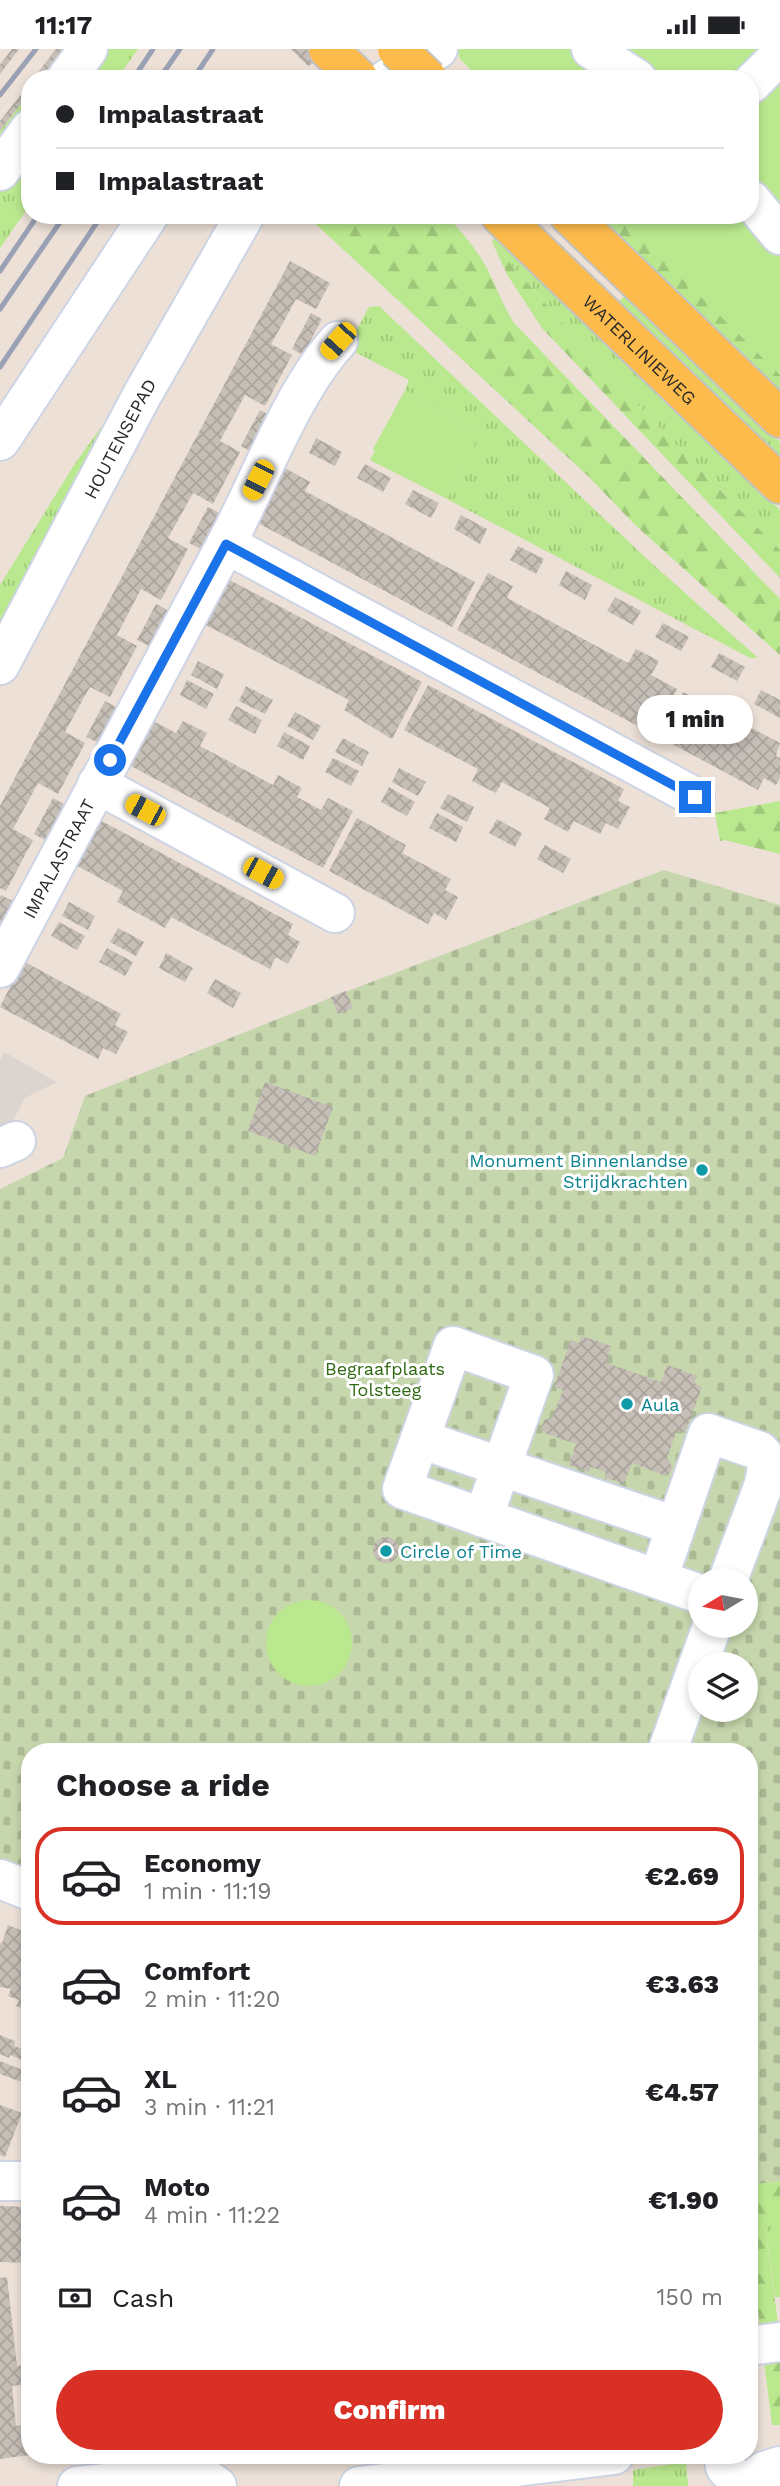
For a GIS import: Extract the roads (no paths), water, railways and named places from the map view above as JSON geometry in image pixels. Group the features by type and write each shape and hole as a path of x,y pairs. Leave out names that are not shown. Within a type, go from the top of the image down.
{"main road":[{"path":"328,49 350,70"},
{"path":"397,49 419,70"},
{"name":"WATERLINIEWEG","path":"509,224 780,484"},
{"path":"578,224 780,418"}],"street":[{"path":"73,70 88,49"},
{"path":"402,70 438,49"},
{"path":"591,49 623,70"},
{"path":"759,75 780,55"},
{"path":"0,171 21,142"},
{"path":"759,210 780,235"},
{"path":"0,441 143,224"},
{"name":"HOUTENSEPAD","path":"0,665 141,397 240,224"},
{"name":"IMPALASTRAAT","path":"0,968 226,544 290,416 326,354 338,341"},
{"path":"226,544 695,797"},
{"name":"IMPALASTRAAT","path":"97,784 335,913"},
{"path":"483,1518 534,1375 453,1346 402,1489 483,1518 688,1590"},
{"path":"658,1579 708,1433 760,1451 766,1458 764,1484 732,1568"},
{"path":"420,1439 675,1526"},
{"path":"670,1743 708,1638"},
{"path":"0,1879 21,1887"},
{"path":"0,2181 21,2182"},
{"path":"77,2486 158,2478 179,2464"},
{"path":"187,2464 217,2486"},
{"path":"359,2486 540,2464"},
{"path":"724,2464 743,2486 764,2471 780,2466"}],"railway":[{"path":"0,95 36,49"},
{"path":"139,70 153,49"},
{"path":"165,70 180,49"},
{"path":"199,70 213,49"},
{"path":"0,271 32,224"},
{"path":"0,309 59,224"},
{"path":"0,367 96,224"}],"place":[{"name":"Monument Binnenlandse Strijdkrachten","path":"702,1170"},
{"name":"Aula","path":"627,1404"},
{"name":"Circle of Time","path":"386,1551"}],"park label":[{"name":"Begraafplaats Tolsteeg","path":"385,1378"}]}
